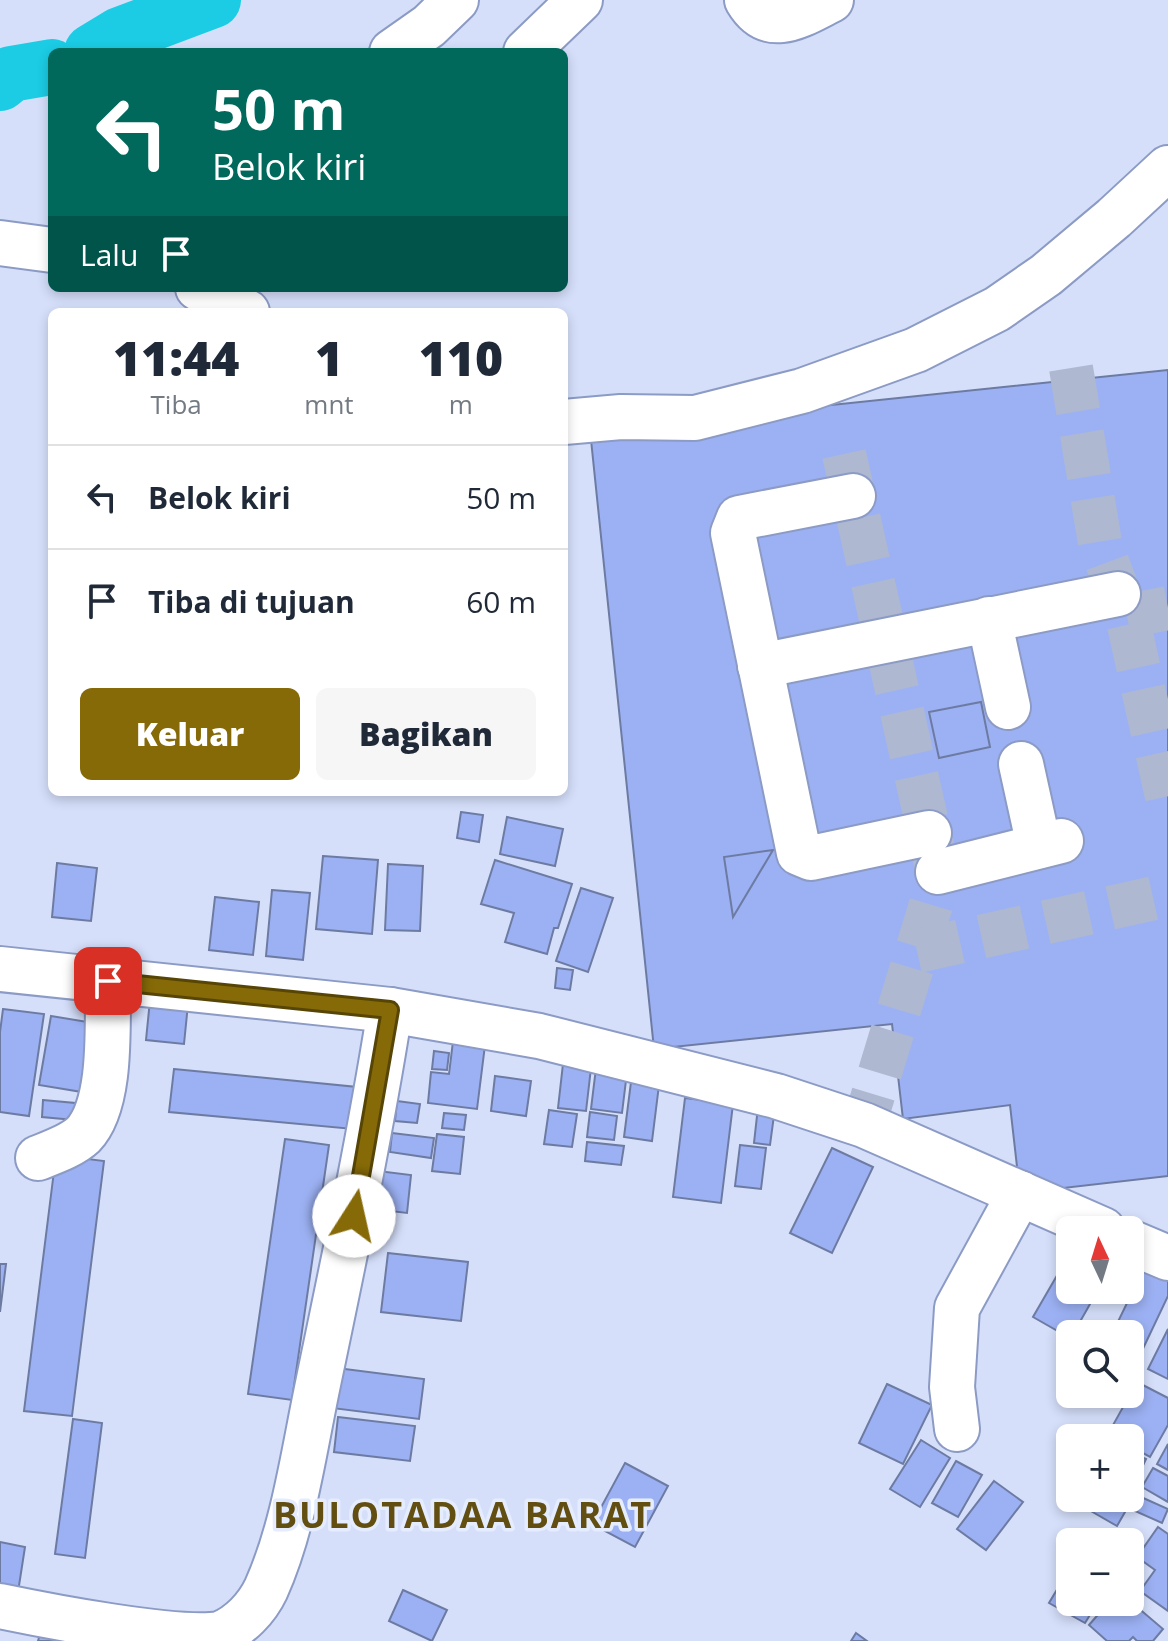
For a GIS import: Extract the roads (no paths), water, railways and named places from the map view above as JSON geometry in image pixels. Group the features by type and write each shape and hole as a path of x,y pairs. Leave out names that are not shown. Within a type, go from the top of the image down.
{"street":[{"path":"398,48 429,26 456,0"},
{"path":"530,48 580,0"},
{"path":"747,0 755,12 772,21 782,21 831,0"},
{"path":"568,422 621,417 695,418 802,391 916,350 997,309 1046,275 1168,168"},
{"path":"0,243 48,249"},
{"path":"206,292 240,308"},
{"path":"251,308 265,292"},
{"path":"853,496 739,518 733,533 799,853 811,858 934,853 1050,843 1021,764"},
{"path":"760,666 1118,594"},
{"path":"989,619 1008,707"},
{"path":"0,969 390,1010 539,1036 776,1096 864,1125 1072,1216"},
{"path":"38,1158 81,1136 96,1118 106,1048 108,981"},
{"path":"0,1606 155,1638 177,1639 229,1638 250,1613 265,1590 283,1541 354,1216 390,1010"},
{"path":"957,1429 952,1387 957,1308 1020,1193"},
{"path":"1144,1248 1168,1258"}],"waterway":[{"path":"99,48 120,35 213,0"},
{"path":"0,83 11,74 48,68"}],"tunnel":[{"path":"1071,368 1100,543 1127,616 1168,801"},
{"path":"844,454 938,872 936,888 864,1125"},
{"path":"1127,616 1168,608"},
{"path":"917,951 1168,895"}],"district":[{"name":"BULOTADAA BARAT","path":"463,1515"}]}
